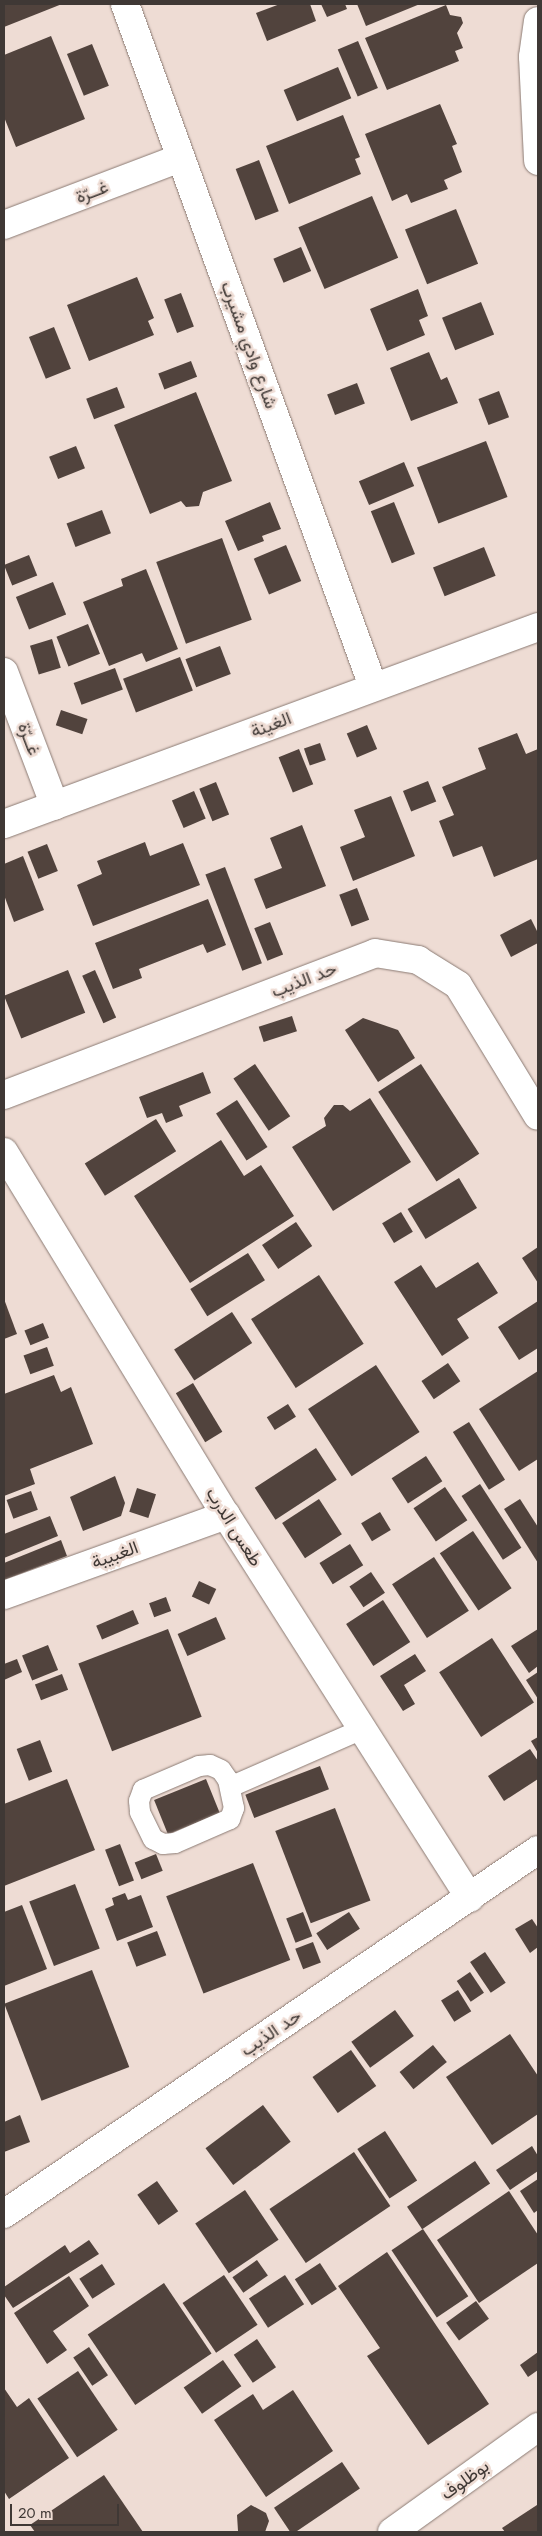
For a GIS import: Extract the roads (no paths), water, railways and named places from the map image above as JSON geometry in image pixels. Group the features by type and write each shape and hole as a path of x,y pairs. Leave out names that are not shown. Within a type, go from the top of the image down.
{"street":[{"name":"شارع وادي مشيرب","path":"125,4 373,686"},
{"path":"538,21 533,58 538,161"},
{"name":"غــرّة","path":"4,225 180,158"},
{"name":"الغينة","path":"4,824 373,686 538,627"},
{"name":"غــرّة","path":"4,672 55,806"},
{"name":"حد الذيب","path":"4,1095 375,953 418,960 458,985 538,1116"},
{"name":"طعس الدرب","path":"4,1152 226,1515 470,1898"},
{"name":"الغبيبة","path":"4,1595 226,1515"},
{"name":"حد الذيب","path":"4,2214 538,1850"},
{"name":"بوظلوف","path":"392,2532 538,2427"}],"lane":[{"path":"230,1787 363,1729"},
{"path":"210,1765 221,1770 230,1787 234,1808 230,1819 221,1825 164,1844 153,1839 146,1830 139,1801 144,1790 153,1784 210,1765"}]}
